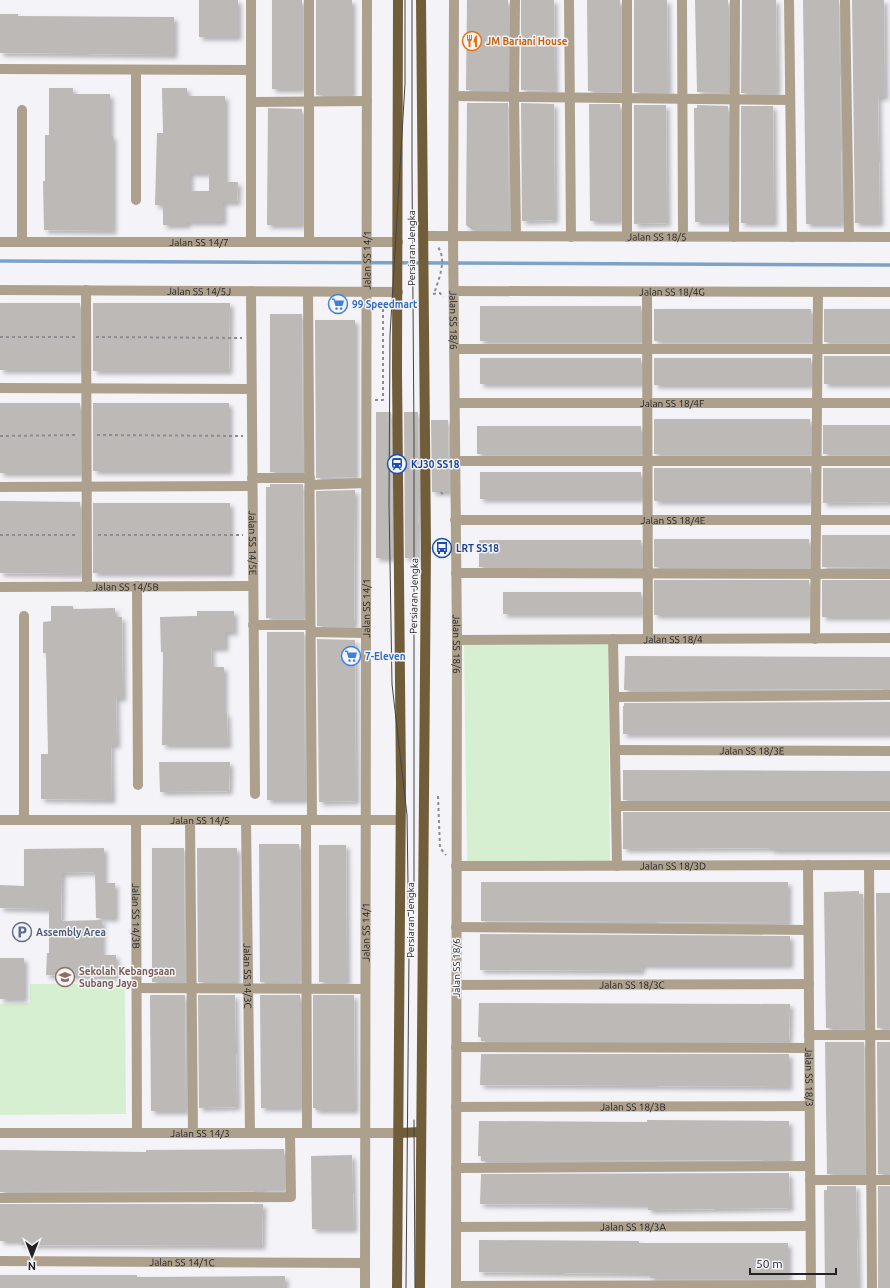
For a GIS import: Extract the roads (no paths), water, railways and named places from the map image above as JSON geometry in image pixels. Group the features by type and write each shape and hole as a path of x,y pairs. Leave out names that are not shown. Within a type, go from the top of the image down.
{"main road":[{"name":"Persiaran Jengka","path":"397,1288 400,820 397,372 398,0"},
{"name":"Persiaran Jengka","path":"420,1288 426,548 421,0"},
{"path":"399,1133 421,1132"}],"street":[{"path":"251,0 251,242"},
{"path":"309,0 309,242"},
{"name":"Jalan SS 14/1","path":"365,1288 367,0"},
{"name":"Jalan SS 18/6","path":"454,0 453,269 457,640 456,1287"},
{"path":"515,0 514,97 516,236"},
{"path":"569,0 570,236"},
{"path":"627,0 627,237"},
{"path":"682,0 683,237"},
{"path":"734,237 735,0"},
{"path":"789,0 792,237"},
{"path":"845,0 849,237"},
{"path":"0,69 251,70"},
{"path":"136,70 136,200"},
{"path":"454,96 790,100"},
{"path":"251,102 367,101"},
{"path":"22,110 22,242"},
{"name":"Jalan SS 18/5","path":"423,236 890,238"},
{"name":"Jalan SS 14/7","path":"0,242 398,242"},
{"name":"Jalan SS 14/5J","path":"0,290 398,292"},
{"path":"86,290 87,587"},
{"name":"Jalan SS 14/5E","path":"251,291 255,794"},
{"name":"Jalan SS 18/4G","path":"454,291 890,292"},
{"path":"307,1133 310,628 308,292"},
{"path":"647,292 648,640"},
{"path":"815,639 818,292"},
{"path":"454,348 890,349"},
{"path":"0,388 251,389"},
{"name":"Jalan SS 18/4F","path":"454,403 890,403"},
{"path":"455,461 890,461"},
{"path":"0,487 87,487 310,481 366,483"},
{"name":"Jalan SS 18/4E","path":"456,520 890,520"},
{"path":"456,573 890,574"},
{"path":"137,586 138,785"},
{"name":"Jalan SS 14/5B","path":"0,587 253,586"},
{"path":"24,616 24,820"},
{"path":"253,625 366,633"},
{"name":"Jalan SS 18/4","path":"457,640 890,638"},
{"path":"613,640 617,866"},
{"path":"614,697 890,696"},
{"name":"Jalan SS 18/3E","path":"615,750 890,751"},
{"path":"616,806 890,806"},
{"name":"Jalan SS 14/5","path":"0,820 400,820"},
{"name":"Jalan SS 14/3B","path":"136,820 137,1133"},
{"path":"190,820 193,1133"},
{"name":"Jalan SS 14/3C","path":"246,820 250,1133"},
{"name":"Jalan SS 18/3","path":"808,865 811,1286"},
{"path":"869,865 872,1288"},
{"name":"Jalan SS 18/3D","path":"456,866 890,865"},
{"path":"456,927 808,930"},
{"name":"Jalan SS 18/3C","path":"456,985 809,984"},
{"path":"137,988 365,989"},
{"path":"809,1035 890,1035"},
{"path":"456,1047 809,1048"},
{"name":"Jalan SS 18/3B","path":"456,1106 809,1106"},
{"name":"Jalan SS 14/3","path":"0,1133 399,1133"},
{"path":"0,1198 291,1197 290,1133"},
{"path":"456,1168 810,1166"},
{"path":"810,1180 890,1180"},
{"name":"Jalan SS 18/3A","path":"456,1227 810,1226"},
{"name":"Jalan SS 14/1C","path":"0,1261 365,1263"},
{"path":"456,1287 811,1286"}],"waterway":[{"path":"0,261 890,265"}],"tram line":[{"path":"405,0 405,84 390,335 389,503 392,684 407,815 409,953 406,1288"},
{"path":"412,0 414,888"},
{"path":"414,1120 415,1288"}],"place":[{"name":"JM Bariani House","path":"472,41"},
{"name":"99 Speedmart","path":"338,304"},
{"name":"KJ30 SS18","path":"397,464"},
{"name":"LRT SS18","path":"442,548"},
{"name":"7-Eleven","path":"351,656"},
{"name":"Assembly Area","path":"22,932"},
{"name":"Sekolah Kebangsaan Subang Jaya","path":"65,977"}]}
